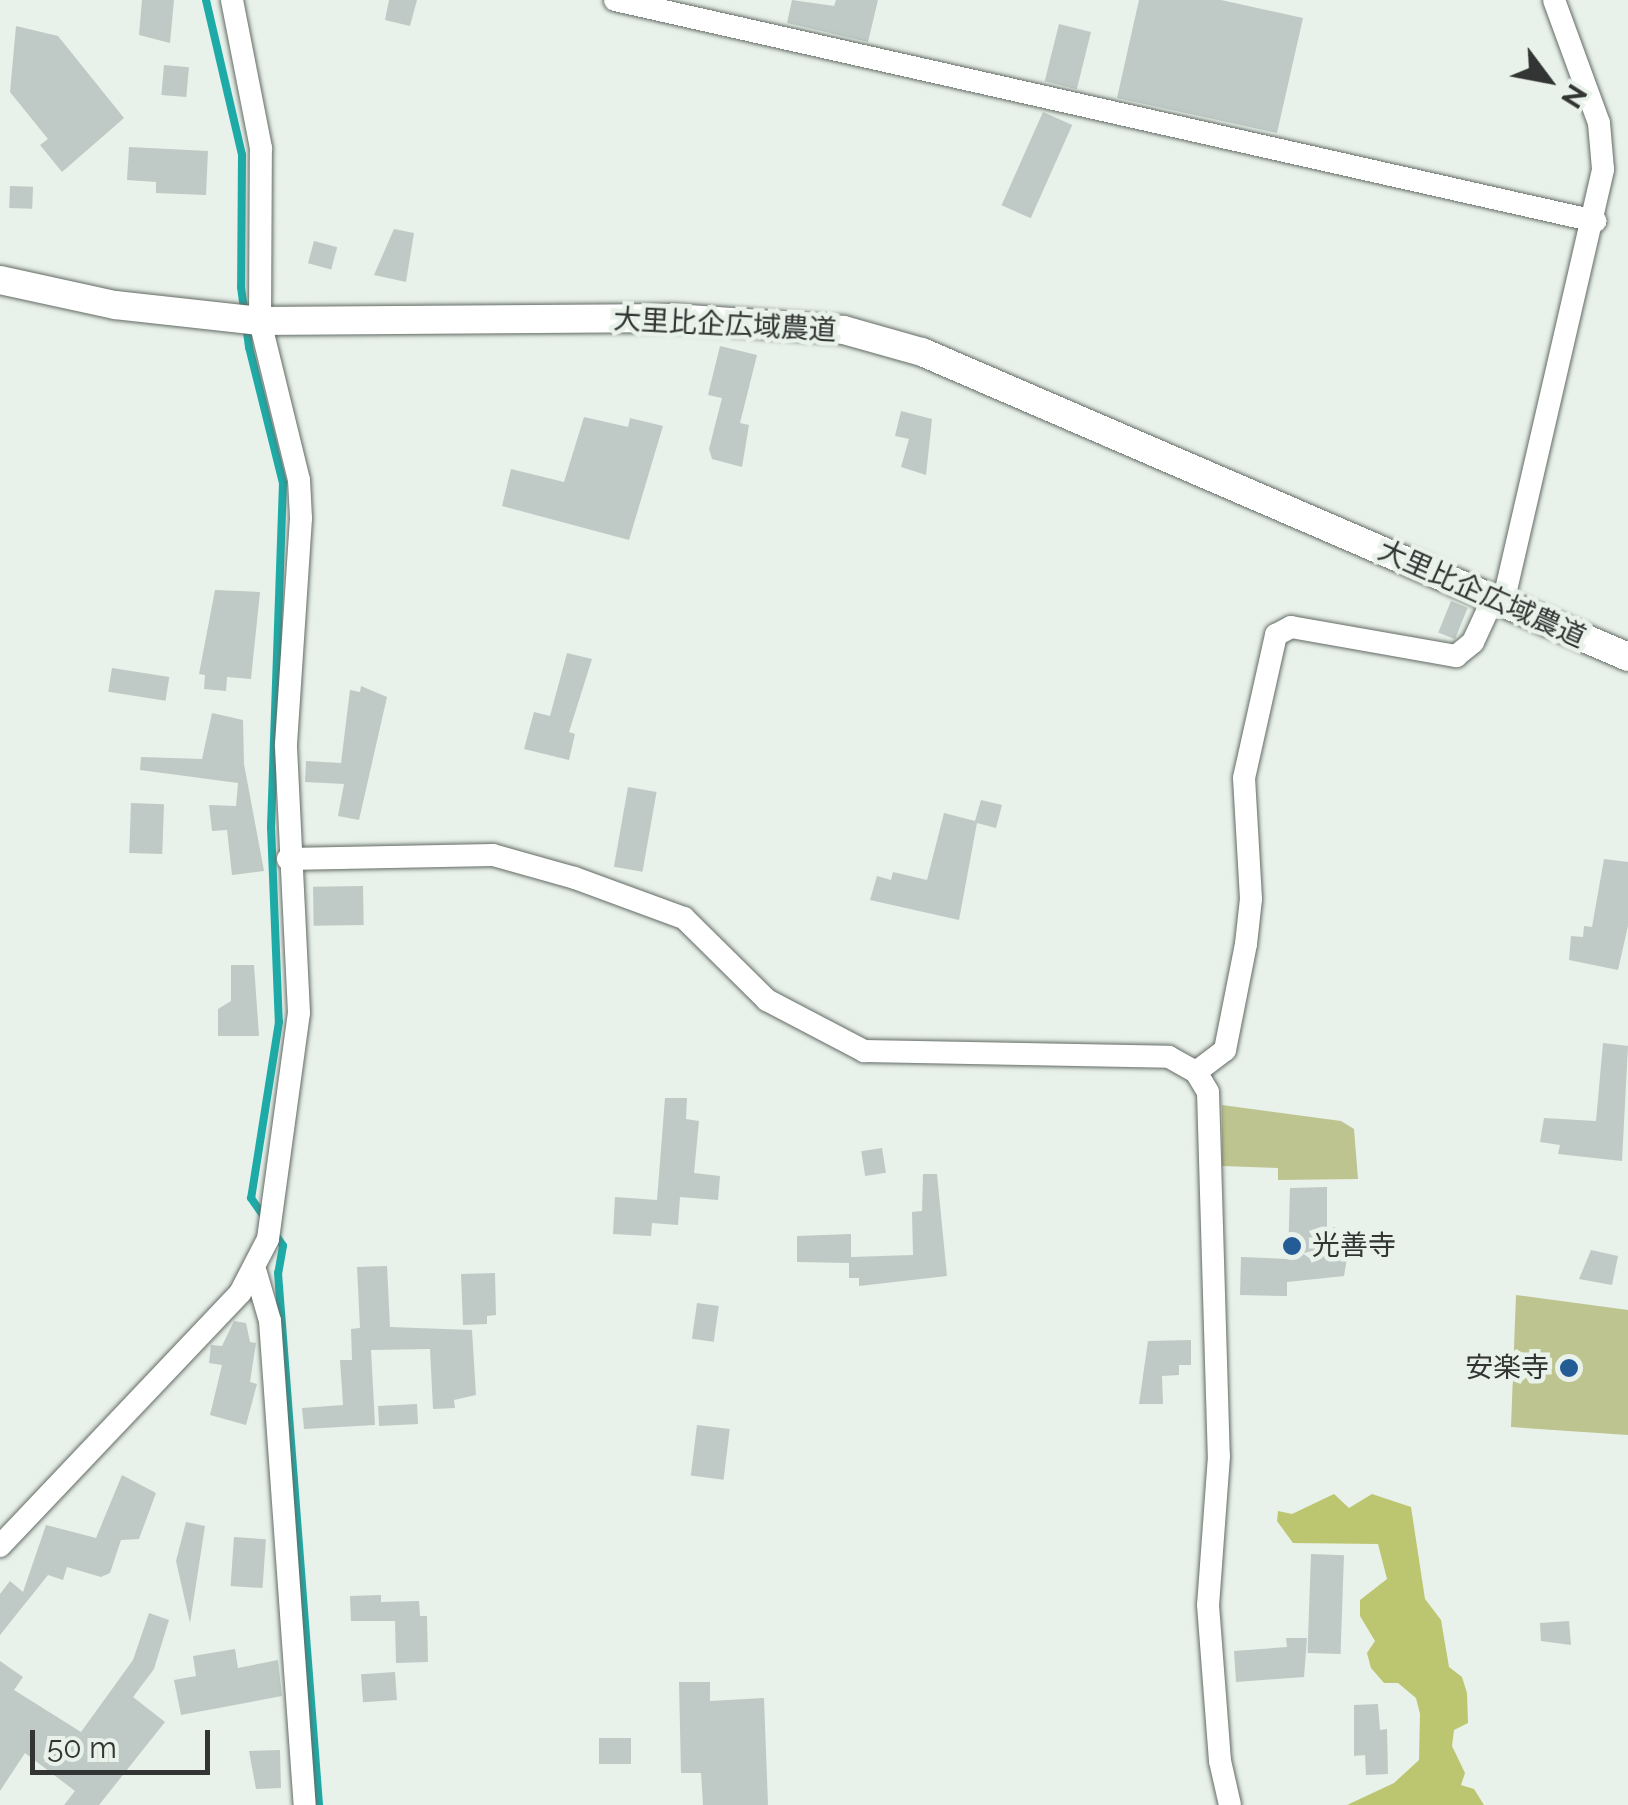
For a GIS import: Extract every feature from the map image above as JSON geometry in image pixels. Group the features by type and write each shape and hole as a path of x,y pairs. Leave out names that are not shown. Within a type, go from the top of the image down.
{"street":[{"path":"0,1546 256,1273 268,1239 299,1014 288,859 286,744 299,480 260,321 261,148 232,0"},
{"path":"615,0 1594,221"},
{"path":"1196,1072 1225,1050 1246,944 1251,899 1244,778 1276,635 1291,627 1456,656 1473,642 1498,601 1594,221 1602,169 1599,122 1554,0"},
{"name":"大里比企広域農道","path":"0,280 115,305 260,321 674,318 844,330 922,352 1628,657"},
{"path":"288,859 493,854 575,878 684,918 767,1000 864,1051 1169,1057 1196,1072 1208,1092 1219,1456 1208,1605 1220,1761 1230,1805"},
{"path":"256,1273 269,1312 305,1805"}],"green space":[{"path":"1222,1105 1341,1121 1354,1129 1358,1179 1278,1180 1278,1168 1222,1166"},
{"name":"安楽寺","path":"1516,1295 1628,1310 1628,1435 1511,1427"},
{"path":"1334,1494 1349,1508 1372,1494 1411,1507 1425,1599 1441,1620 1449,1667 1462,1677 1467,1693 1468,1723 1454,1730 1452,1746 1465,1773 1461,1785 1474,1789 1484,1805 1347,1805 1394,1783 1419,1760 1420,1714 1416,1698 1398,1683 1384,1683 1371,1668 1367,1653 1375,1641 1360,1616 1360,1600 1387,1579 1378,1544 1293,1543 1277,1521 1278,1511 1292,1514"}],"building":[{"path":"142,0 174,0 170,43 139,35"},
{"path":"389,0 417,0 410,26 385,20"},
{"path":"792,0 834,6 836,0 878,0 868,42 787,23"},
{"path":"1139,0 1221,0 1303,18 1277,133 1117,98"},
{"path":"1059,24 1091,32 1077,89 1045,81"},
{"path":"16,26 58,36 124,118 62,172 40,145 48,139 10,92"},
{"path":"164,65 189,67 186,97 161,95"},
{"path":"1043,112 1072,125 1031,218 1002,205"},
{"path":"129,147 208,151 206,195 156,193 156,182 127,180"},
{"path":"10,186 33,187 32,209 9,208"},
{"path":"394,229 414,233 406,282 374,275"},
{"path":"314,241 337,247 331,269 308,263"},
{"path":"720,346 757,355 740,423 749,425 742,467 712,459 709,449 722,398 708,395"},
{"path":"901,411 932,419 926,475 901,467 909,439 895,436"},
{"path":"584,417 628,427 630,418 663,426 629,540 502,506 511,469 564,482"},
{"path":"215,590 260,592 251,679 227,677 226,691 204,689 205,675 199,674"},
{"path":"1451,601 1468,608 1455,639 1438,633"},
{"path":"567,653 592,659 569,732 575,734 569,760 524,749 534,712 550,716"},
{"path":"112,668 169,677 166,701 108,692"},
{"path":"361,686 387,697 359,820 338,816 344,784 305,782 306,761 341,763 350,690 360,692"},
{"path":"212,713 243,720 244,764 264,871 232,875 227,830 212,831 209,805 236,806 238,783 140,770 141,757 202,759"},
{"path":"628,787 657,792 642,872 614,867"},
{"path":"981,800 1002,805 996,828 977,823 959,920 870,900 877,876 891,880 893,872 927,880 944,813 975,821"},
{"path":"131,803 164,804 162,854 129,853"},
{"path":"1604,859 1628,862 1628,926 1618,970 1569,960 1571,936 1583,937 1584,926 1592,927"},
{"path":"363,886 364,925 314,926 313,887"},
{"path":"231,965 254,965 259,1036 218,1036 218,1009 231,1001"},
{"path":"1603,1043 1628,1046 1622,1161 1558,1154 1560,1145 1540,1142 1544,1118 1596,1121"},
{"path":"665,1098 687,1098 686,1119 699,1121 694,1173 720,1176 718,1200 680,1197 678,1225 652,1223 651,1236 613,1234 615,1197 657,1200"},
{"path":"882,1148 886,1173 865,1176 861,1151"},
{"path":"923,1174 937,1174 947,1276 859,1286 859,1278 849,1278 849,1263 797,1262 797,1236 851,1234 851,1257 913,1255 912,1212 922,1211"},
{"path":"1327,1187 1327,1227 1335,1227 1335,1246 1349,1246 1344,1276 1287,1282 1287,1296 1240,1295 1241,1257 1288,1259 1290,1188"},
{"path":"1591,1250 1618,1256 1612,1285 1579,1279"},
{"path":"387,1266 390,1327 472,1330 476,1395 454,1400 455,1408 433,1409 430,1349 371,1350 375,1425 304,1429 302,1408 343,1405 340,1360 352,1360 351,1329 360,1328 357,1267"},
{"path":"495,1273 496,1315 487,1316 487,1324 463,1325 461,1274"},
{"path":"697,1303 719,1306 714,1342 692,1339"},
{"path":"234,1321 246,1323 250,1342 256,1343 250,1382 257,1384 246,1425 210,1415 222,1365 209,1363 211,1345 222,1346"},
{"path":"1191,1340 1191,1365 1179,1365 1179,1375 1162,1376 1163,1404 1139,1404 1148,1341"},
{"path":"417,1404 418,1424 379,1426 378,1406"},
{"path":"697,1425 730,1429 724,1480 691,1476"},
{"path":"122,1475 156,1493 139,1539 121,1540 110,1573 101,1577 67,1567 63,1580 48,1575 0,1635 0,1594 10,1581 23,1592 46,1525 96,1538"},
{"path":"186,1522 205,1526 190,1623 176,1561"},
{"path":"234,1537 266,1539 263,1588 231,1586"},
{"path":"1311,1554 1344,1555 1341,1654 1308,1653"},
{"path":"381,1595 381,1602 419,1601 420,1616 427,1616 428,1662 396,1663 395,1621 351,1621 350,1596"},
{"path":"149,1613 169,1620 154,1669 133,1697 165,1722 99,1805 64,1805 75,1791 25,1753 0,1791 0,1661 23,1677 14,1690 81,1732 133,1660"},
{"path":"1569,1621 1571,1645 1541,1641 1540,1623"},
{"path":"1286,1638 1307,1638 1304,1677 1236,1682 1234,1651 1287,1647"},
{"path":"235,1649 238,1668 278,1660 282,1696 181,1715 174,1680 196,1676 193,1656"},
{"path":"395,1672 397,1700 363,1702 361,1674"},
{"path":"679,1682 710,1682 710,1701 764,1698 768,1805 703,1805 701,1773 681,1773"},
{"path":"1378,1704 1380,1730 1387,1729 1388,1774 1366,1775 1365,1755 1354,1756 1354,1705"},
{"path":"599,1738 631,1738 631,1764 599,1764"},
{"path":"280,1750 281,1788 256,1789 249,1751"}],"waterway":[{"path":"206,0 242,155 241,287 249,347 283,483 271,827 279,1022 251,1198 265,1218"},
{"path":"275,1234 283,1246 278,1273 319,1805"}],"place":[{"name":"光善寺","path":"1292,1246"},
{"name":"安楽寺","path":"1569,1368"}]}
